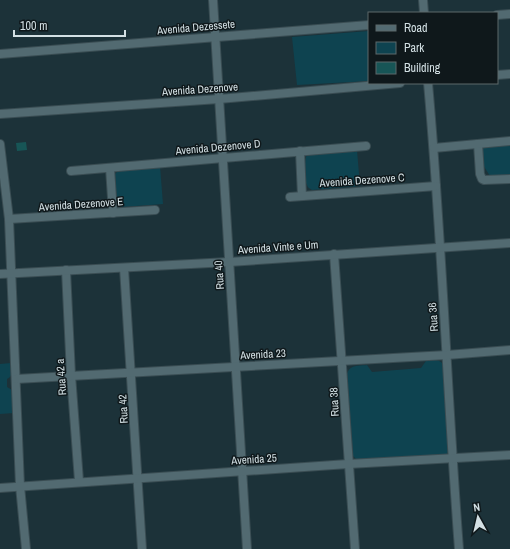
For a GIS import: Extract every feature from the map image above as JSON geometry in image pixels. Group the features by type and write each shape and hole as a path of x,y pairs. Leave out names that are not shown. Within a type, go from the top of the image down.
{"street":[{"name":"Rua 40","path":"213,0 247,549"},
{"path":"423,0 424,12"},
{"path":"498,15 510,14"},
{"name":"Avenida Dezessete","path":"0,54 368,25"},
{"path":"498,75 510,74"},
{"name":"Avenida Dezenove","path":"0,114 219,100 389,84"},
{"name":"Rua 36","path":"428,84 434,148 452,459 459,549"},
{"path":"434,148 510,141"},
{"path":"0,144 2,184 9,219 20,486 26,549"},
{"path":"478,144 480,174 482,179 510,179"},
{"name":"Avenida Dezenove D","path":"71,171 366,146"},
{"path":"300,151 302,196"},
{"path":"110,168 113,213"},
{"name":"Avenida Dezenove C","path":"290,197 436,186"},
{"name":"Avenida Dezenove E","path":"9,219 155,210"},
{"name":"Avenida Vinte e Um","path":"0,274 229,262 510,243"},
{"name":"Rua 38","path":"334,254 355,549"},
{"name":"Rua 42","path":"124,268 142,549"},
{"name":"Rua 42 a","path":"66,270 71,375 79,481"},
{"name":"Avenida 23","path":"16,379 447,355 510,350"},
{"name":"Avenida 25","path":"0,488 137,477 510,455"}],"green space":[{"path":"368,31 368,81 297,85 292,37"},
{"path":"510,144 510,175 490,176 483,165 483,149 486,146"},
{"path":"357,150 360,186 312,190 308,187 305,174 305,161 307,155"},
{"path":"160,166 163,204 122,207 117,204 115,174 119,170"},
{"path":"426,361 440,361 443,365 448,452 446,455 357,460 353,456 348,371 355,366 367,365 372,372 421,368"},
{"path":"11,363 11,376 7,379 7,387 12,390 14,413 0,414 0,364"}],"building":[{"path":"26,142 27,150 17,151 16,143"}]}
